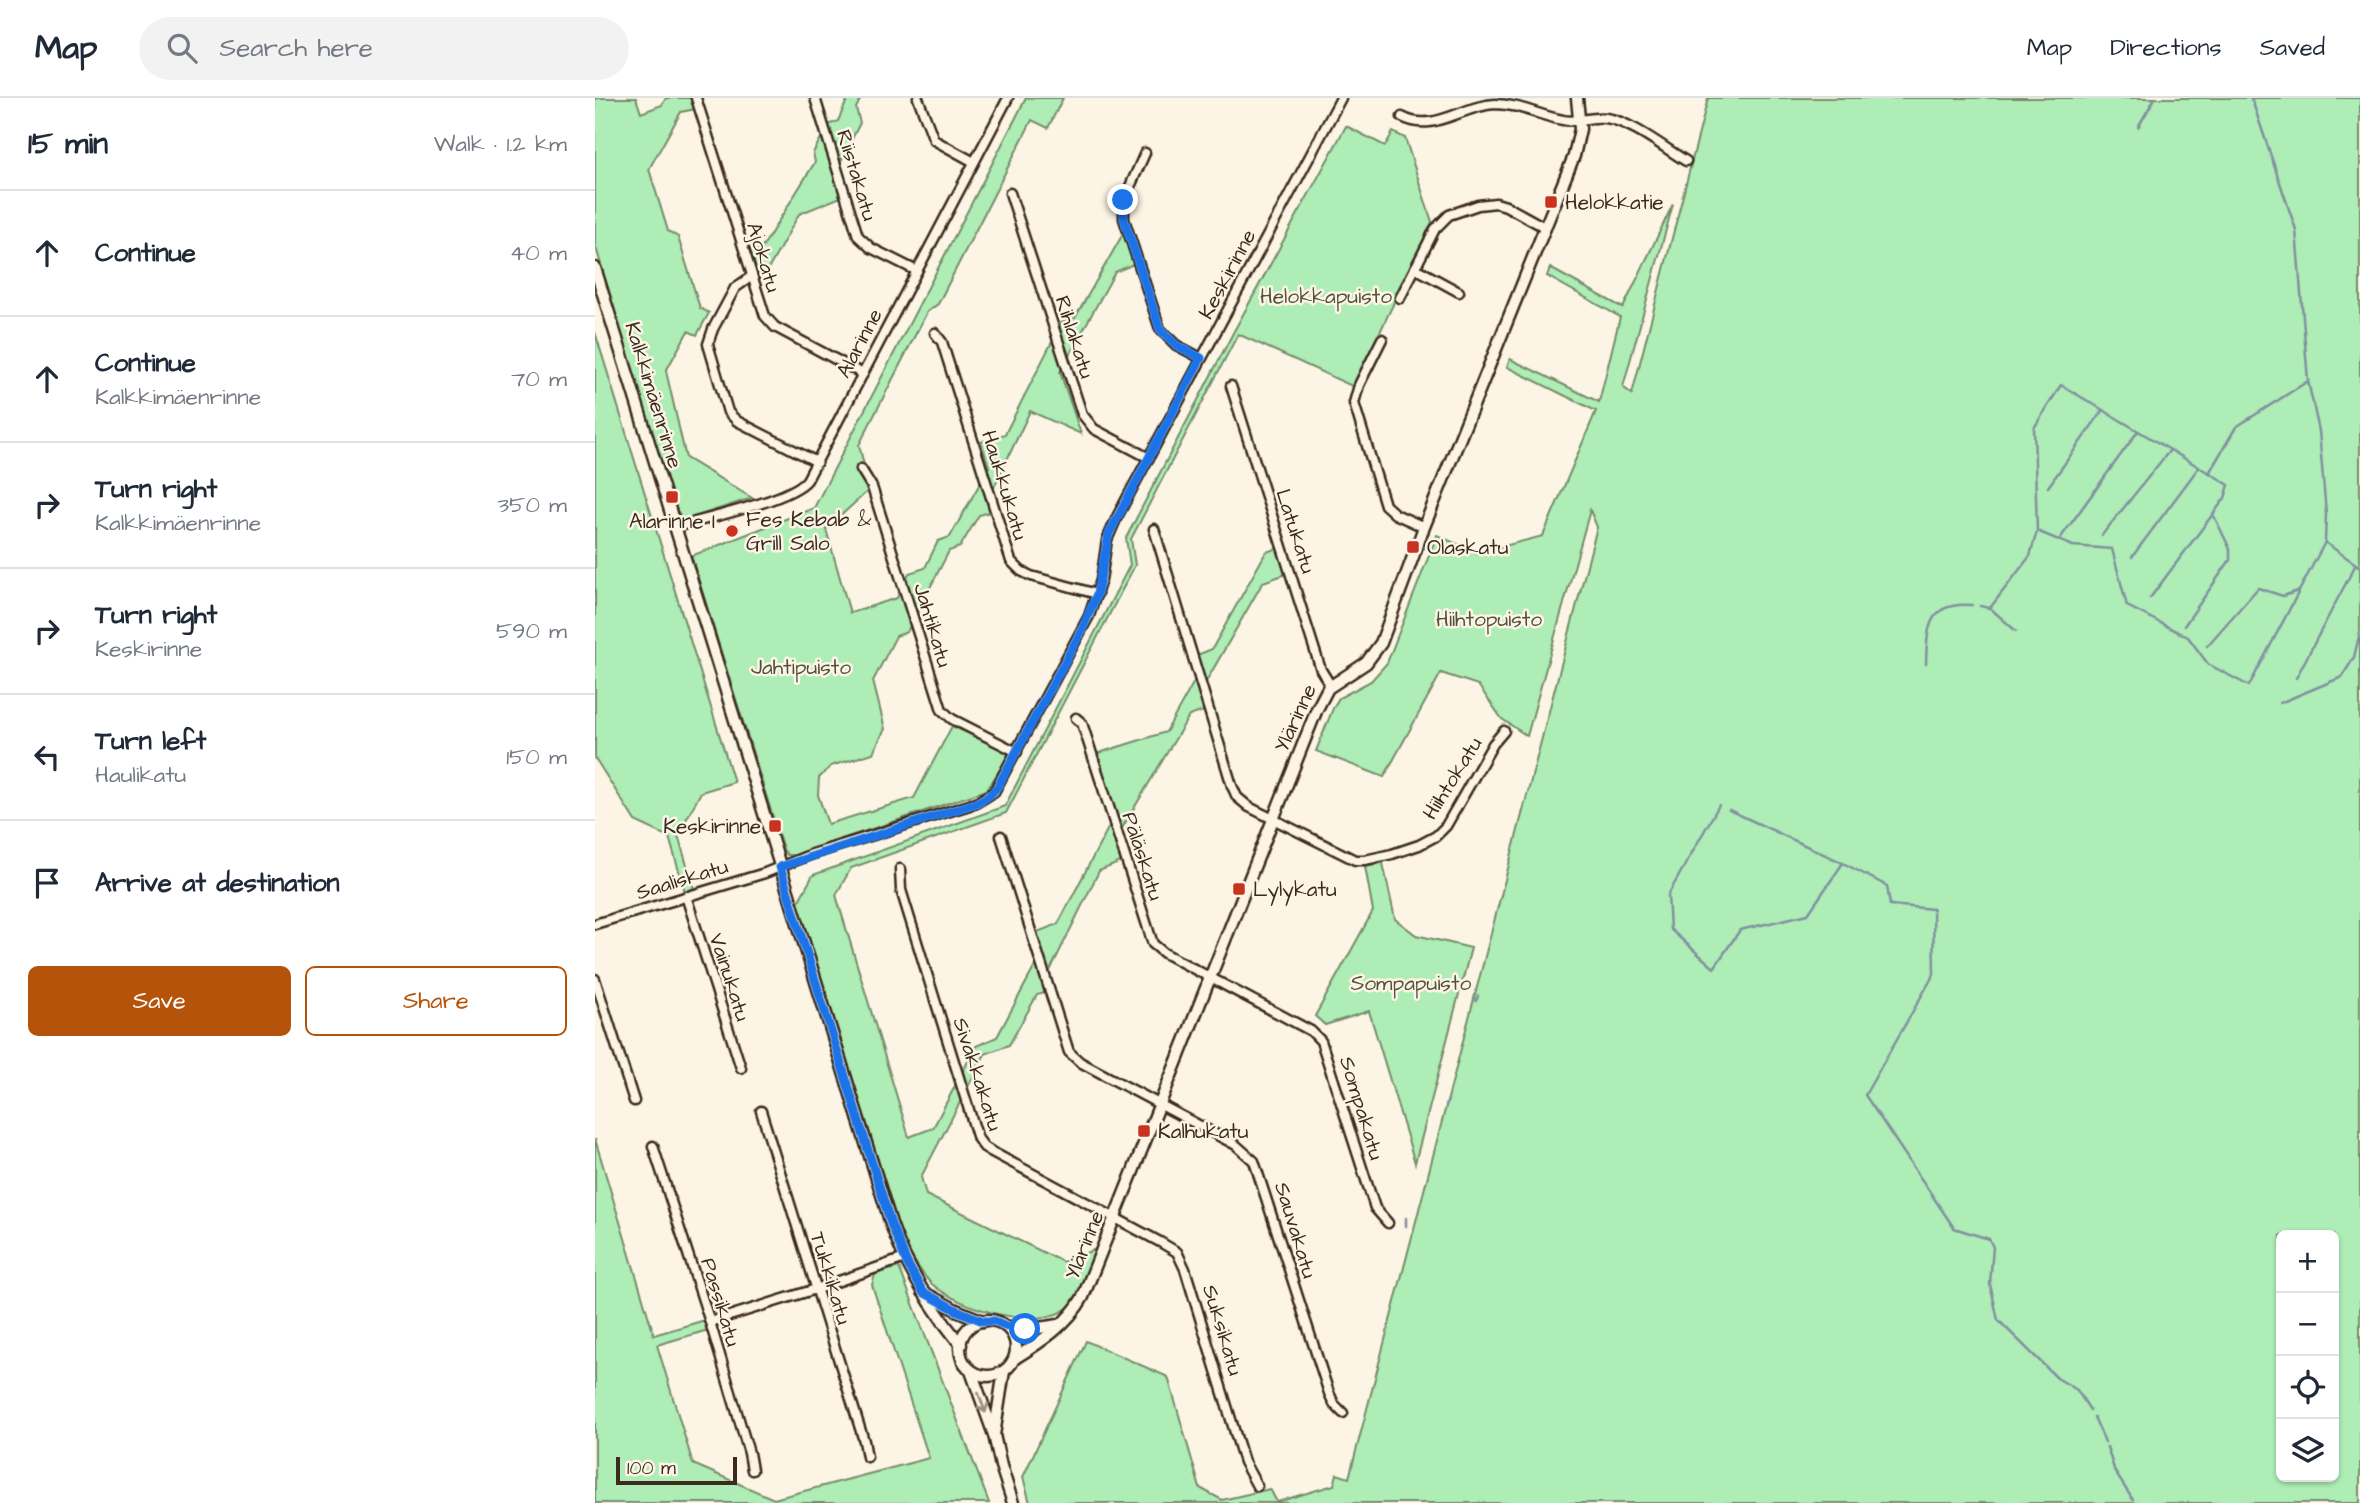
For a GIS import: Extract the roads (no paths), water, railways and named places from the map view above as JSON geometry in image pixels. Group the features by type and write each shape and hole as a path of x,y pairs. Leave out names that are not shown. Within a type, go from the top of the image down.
{"street":[{"name":"Ajokatu","path":"697,98 769,323 863,374"},
{"name":"Riistakatu","path":"815,98 858,236 871,248 917,271"},
{"path":"918,98 934,140 974,162"},
{"name":"Alarinne","path":"675,527 792,492 803,484 1008,98"},
{"name":"Keskirinne","path":"780,867 984,800 998,786 1082,630 1097,594 1109,534 1341,98"},
{"name":"Ylärinne","path":"1015,1358 1044,1340 1076,1310 1083,1297 1317,709 1331,685 1366,663 1381,643 1424,527 1574,156 1580,120 1577,98"},
{"path":"1402,117 1415,123 1425,123 1480,106 1497,104 1519,107 1563,120 1599,117 1616,120 1686,161"},
{"path":"1145,153 1123,200 1124,219 1160,329 1176,345 1201,358"},
{"name":"Rihlakatu","path":"1010,193 1082,414 1094,429 1149,458"},
{"path":"1400,298 1441,221 1450,215 1492,203 1501,204 1546,228"},
{"name":"Kalkkimäenrinne","path":"595,268 891,1224 923,1292 938,1317 961,1345"},
{"path":"1415,268 1459,292"},
{"path":"752,276 736,288 709,337 709,348 728,412 737,421 817,462"},
{"name":"Haukkukatu","path":"935,332 942,342 1011,561 1031,576 1097,594"},
{"path":"1383,339 1356,391 1355,408 1385,505 1395,514 1424,527"},
{"name":"Latukatu","path":"1231,386 1321,670 1331,685"},
{"name":"Jahtikatu","path":"861,469 872,487 942,710 952,719 1017,752"},
{"path":"1154,529 1234,792 1249,807 1273,819"},
{"name":"Päläskatu","path":"1076,718 1082,723 1153,944 1210,978"},
{"name":"Hiihtokatu","path":"1273,819 1355,860 1388,855 1419,845 1436,836 1446,826 1493,744 1504,731"},
{"path":"1001,836 1069,1052 1080,1062 1159,1104"},
{"name":"Saaliskatu","path":"595,924 780,867"},
{"name":"Sivakkakatu","path":"899,869 901,890 978,1139 983,1147 1115,1218"},
{"name":"Vainukatu","path":"686,896 741,1068"},
{"name":"Sompakatu","path":"1210,978 1311,1031 1321,1041 1375,1208 1388,1223"},
{"path":"595,979 634,1101"},
{"name":"Sauvakatu","path":"1159,1104 1236,1145 1254,1161 1329,1393 1334,1404 1343,1413"},
{"name":"Tukkikatu","path":"761,1111 867,1457"},
{"name":"Passikatu","path":"653,1146 710,1322 752,1470"},
{"name":"Suksikatu","path":"1115,1218 1173,1249 1183,1262 1244,1462 1257,1486"},
{"path":"710,1322 905,1258"},
{"path":"923,1292 983,1321 995,1321 1025,1329 1060,1325"},
{"path":"983,1321 968,1329 961,1345 962,1356 971,1371 994,1435 1013,1503"},
{"path":"994,1435 1004,1371 1015,1358 1015,1340 1006,1326"},
{"path":"971,1371 988,1376 1004,1371"}],"waterway":[{"path":"2138,127 2155,98"},
{"path":"2037,531 2073,546 2112,549 2127,606 2188,637 2208,664 2249,686 2325,542 2326,514 2319,431 2308,381 2296,230 2250,98"},
{"path":"2016,631 1990,608 2030,556 2037,531 2034,428 2061,385 2209,473 2236,427 2308,381"},
{"path":"2048,487 2103,410"},
{"path":"2059,540 2138,431"},
{"path":"2102,535 2170,450"},
{"path":"2132,557 2199,467"},
{"path":"2184,626 2230,560 2230,549 2213,514 2225,498 2229,485 2210,473"},
{"path":"2150,598 2213,514"},
{"path":"2326,543 2360,567"},
{"path":"2296,678 2356,564"},
{"path":"2207,646 2258,588 2283,596 2298,591"},
{"path":"1926,664 1929,629 1938,613 1957,605 1972,605"},
{"path":"1980,606 1990,608"},
{"path":"2280,703 2342,677 2354,657 2360,632"},
{"path":"1719,805 1668,895 1670,929 1714,968 1740,930 1808,914 1843,863"},
{"path":"1729,810 1887,886 1890,905 1933,909 1934,974 1865,1095 1954,1228 1989,1239 1993,1247 1990,1284 1998,1320 2057,1378 2077,1390 2090,1410"},
{"path":"1476,1001 1478,996"},
{"path":"1446,1105 1448,1100"},
{"path":"1406,1218 1406,1226"},
{"path":"2094,1417 2105,1442"},
{"path":"2107,1447 2115,1472 2133,1500"}],"place":[{"name":"Helokkatie","path":"1551,202"},
{"name":"Alarinne I","path":"672,497"},
{"name":"Fes Kebab & Grill Salo","path":"732,531"},
{"name":"Olaskatu","path":"1413,547"},
{"name":"Keskirinne","path":"775,826"},
{"name":"Lylykatu","path":"1239,889"},
{"name":"Kalhukatu","path":"1144,1131"}],"park label":[{"name":"Helokkapuisto","path":"1326,296"},
{"name":"Hiihtopuisto","path":"1489,619"},
{"name":"Jahtipuisto","path":"801,667"},
{"name":"Sompapuisto","path":"1411,983"}]}
